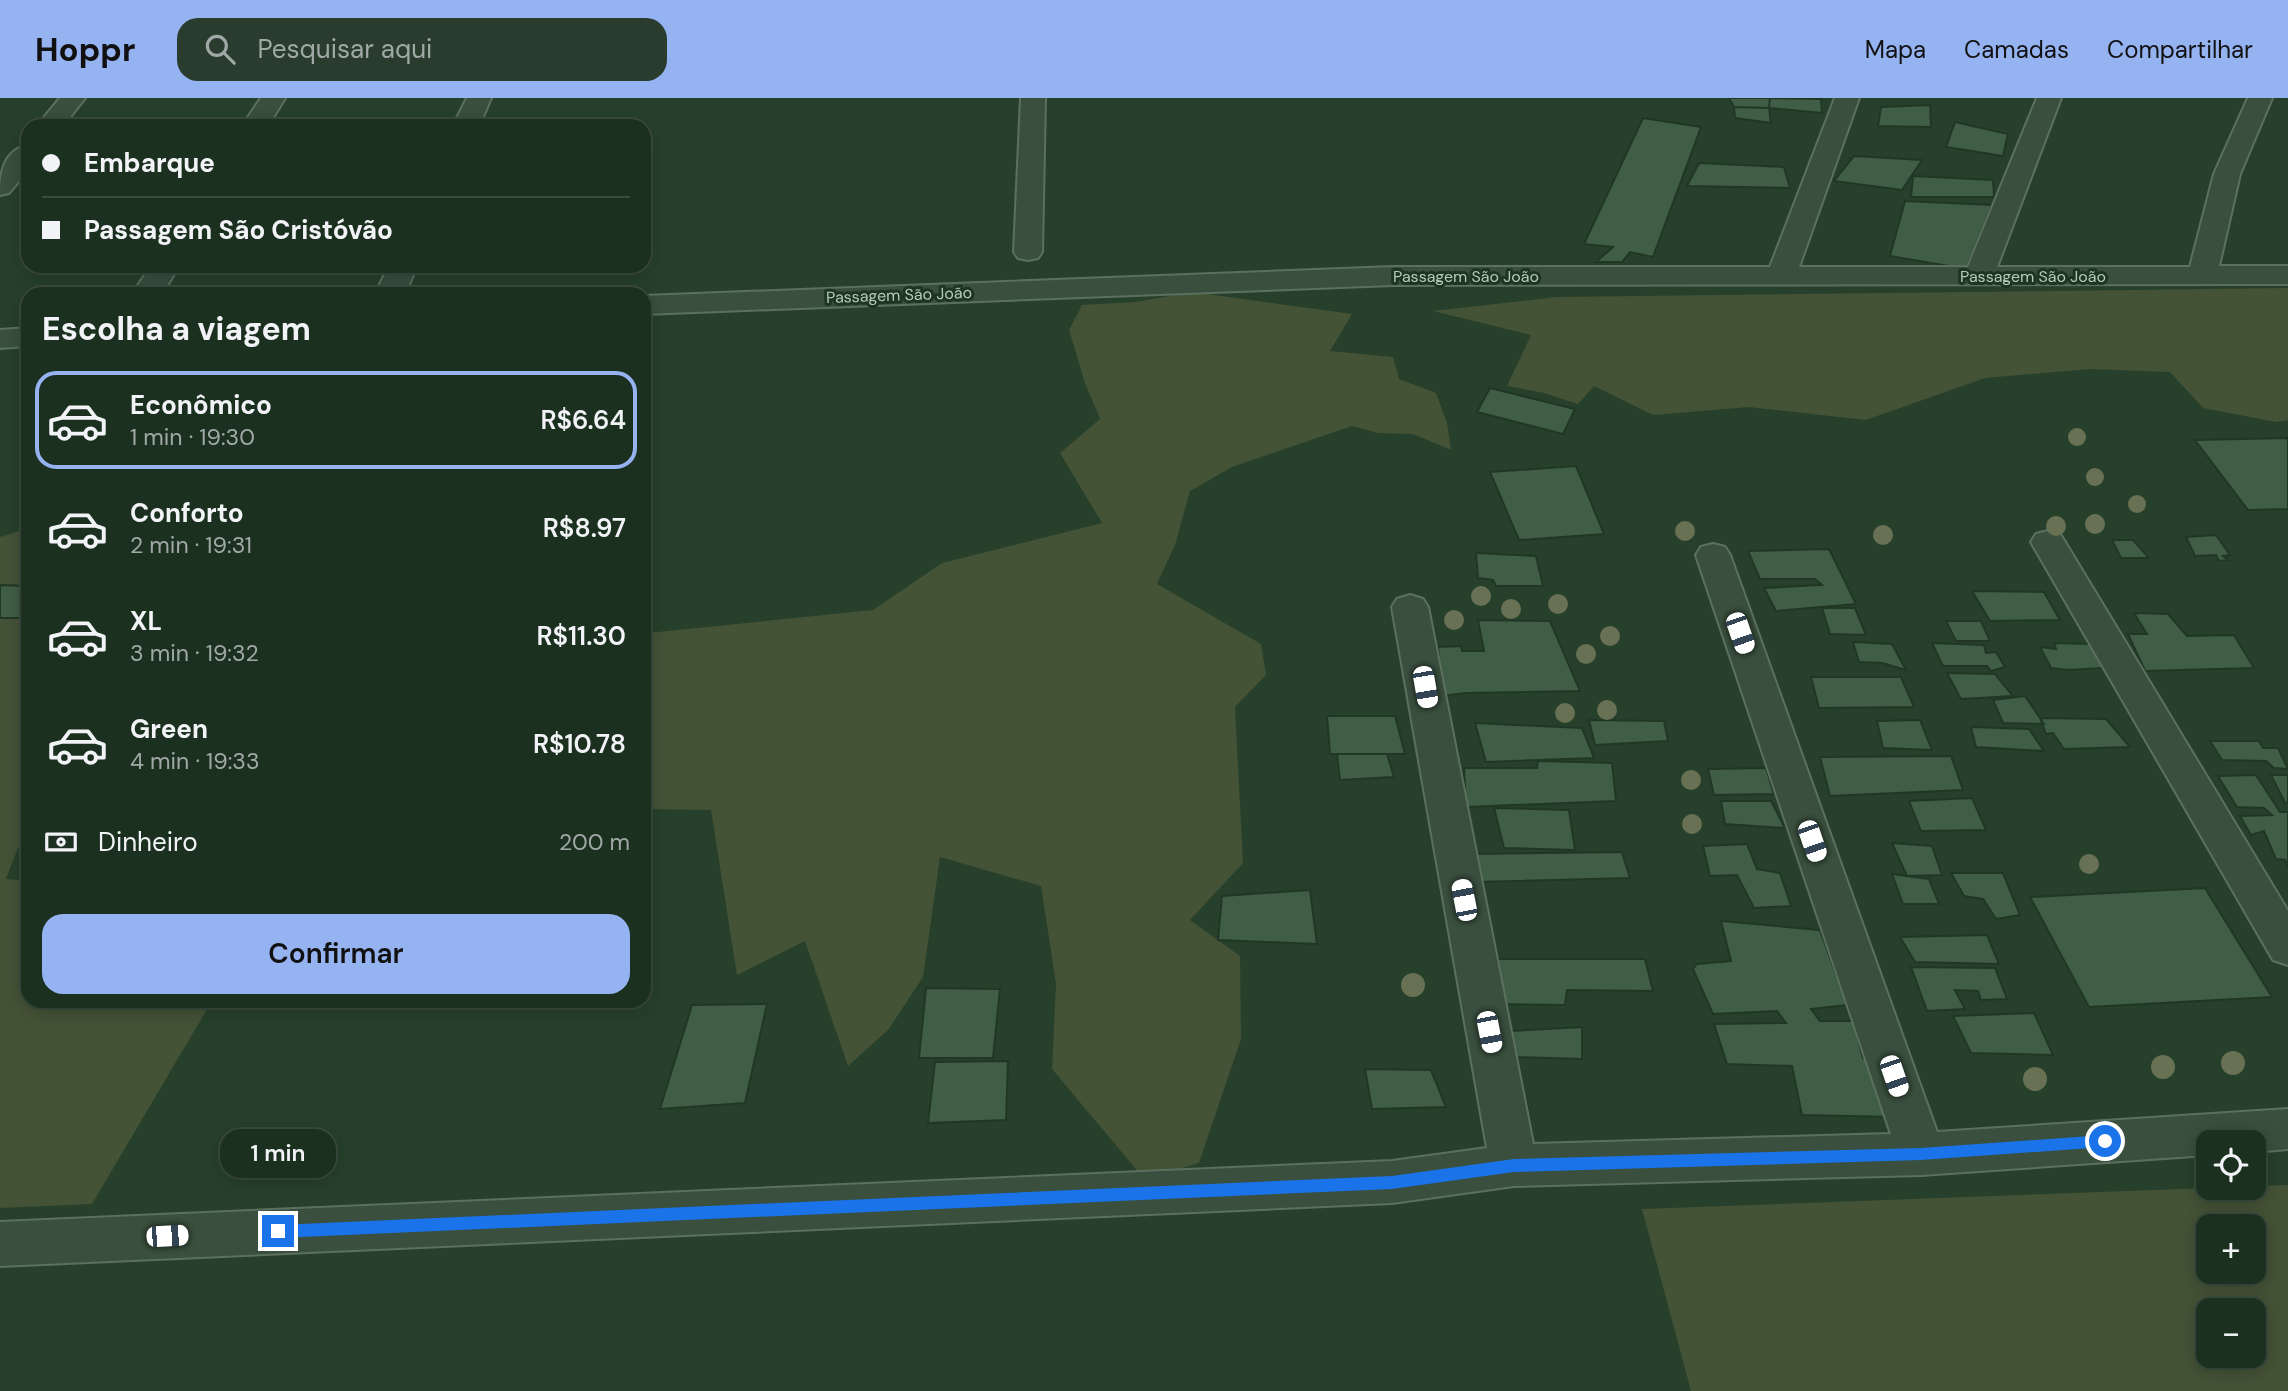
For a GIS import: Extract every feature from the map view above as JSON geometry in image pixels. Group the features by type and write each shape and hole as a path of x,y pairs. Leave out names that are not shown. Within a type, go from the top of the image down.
{"street":[{"path":"56,119 72,98"},
{"path":"260,119 273,98"},
{"path":"469,119 479,98"},
{"path":"1028,252 1033,98"},
{"path":"1781,277 1847,98"},
{"path":"1979,276 2049,98"},
{"path":"2202,277 2227,174 2260,98"},
{"path":"0,187 21,162"},
{"name":"Passagem São João","path":"651,305 1393,276 2288,275"},
{"path":"0,339 21,338"},
{"path":"2048,542 2288,948"},
{"path":"1713,555 1921,1154"},
{"path":"1410,607 1514,1165"},
{"path":"0,1244 1392,1182 1514,1165 1921,1154 2288,1129"}],"green space":[{"path":"2288,288 2288,420 2276,422 2203,408 2170,372 2091,369 1985,378 1866,420 1749,407 1653,415 1594,386 1578,404 1544,393 1507,386 1531,335 1433,311 1557,297"},
{"path":"1192,292 1352,314 1330,351 1393,357 1399,379 1436,393 1447,423 1451,450 1413,434 1378,433 1352,426 1232,467 1190,491 1175,545 1157,584 1261,644 1266,675 1235,707 1243,863 1190,920 1240,956 1241,1039 1199,1163 1145,1180 1052,1069 1056,984 1041,886 940,857 923,977 888,1030 848,1066 805,941 737,975 711,810 651,809 651,633 873,610 942,563 1102,523 1060,453 1100,419 1085,383 1069,330 1082,305 1136,302"},
{"path":"21,530 21,840 6,879 21,880 21,1008 208,1008 92,1204 0,1208 0,537"},
{"path":"2288,1185 2288,1391 1691,1391 1642,1209 2196,1188 2196,1200 2266,1200 2266,1186"}],"building":[{"path":"1729,98 1770,98 1769,108 1734,107"},
{"path":"1770,98 1821,99 1822,113 1769,108"},
{"path":"1930,105 1931,127 1878,126 1881,107"},
{"path":"1734,107 1769,108 1771,123 1735,118"},
{"path":"1643,118 1701,127 1653,257 1630,252 1622,262 1596,262 1613,247 1584,244"},
{"path":"1955,122 2008,134 2003,156 1946,147"},
{"path":"1854,156 1922,160 1902,190 1834,181"},
{"path":"1699,163 1784,167 1790,188 1687,186"},
{"path":"1913,176 1993,180 1994,197 1911,197"},
{"path":"1905,201 1992,205 1966,269 1890,256"},
{"path":"1490,388 1575,409 1563,434 1477,412"},
{"path":"2288,438 2288,509 2248,510 2195,440"},
{"path":"1576,466 1604,534 1519,540 1490,472"},
{"path":"2216,535 2230,555 2223,556 2228,560 2219,561 2216,555 2195,556 2186,537"},
{"path":"2112,540 2133,540 2149,558 2121,558"},
{"path":"1829,549 1856,604 1776,611 1764,588 1822,585 1815,579 1760,579 1748,551"},
{"path":"1476,553 1536,556 1543,586 1496,586 1493,580 1478,578"},
{"path":"0,585 21,586 21,618 0,618"},
{"path":"1972,591 2044,592 2060,620 1990,621"},
{"path":"1822,608 1855,608 1866,635 1830,634"},
{"path":"2134,613 2168,614 2187,636 2234,635 2254,668 2145,671 2128,634 2147,634"},
{"path":"1478,620 1550,621 1580,691 1466,693 1442,696 1438,647 1461,646 1462,651 1484,651"},
{"path":"1946,621 1981,621 1990,641 1956,641"},
{"path":"1853,642 1892,644 1906,670 1882,663 1859,662"},
{"path":"1932,643 1984,645 1986,653 1996,652 2005,667 1991,671 1987,666 1943,666"},
{"path":"2054,643 2090,644 2120,667 2068,670 2051,668 2040,647 2056,649"},
{"path":"1947,673 1995,674 2013,696 1961,699"},
{"path":"1811,677 1901,677 1914,707 1819,708"},
{"path":"2025,696 2044,724 2003,723 1993,700"},
{"path":"1327,716 1395,716 1405,754 1330,754"},
{"path":"2040,718 2106,719 2130,747 2064,749 2053,733 2046,734"},
{"path":"1589,720 1664,721 1668,741 1595,745"},
{"path":"1920,720 1932,750 1883,748 1877,721"},
{"path":"1475,723 1582,728 1594,758 1486,762"},
{"path":"1971,727 2029,729 2044,751 1976,747"},
{"path":"2210,741 2259,741 2263,748 2278,748 2288,769 2274,768 2266,761 2222,760"},
{"path":"1337,754 1387,754 1394,777 1340,780"},
{"path":"1951,756 1963,790 1830,796 1820,757"},
{"path":"1538,761 1612,763 1616,801 1466,807 1464,768 1537,768"},
{"path":"1766,768 1774,794 1714,795 1708,769"},
{"path":"2256,775 2280,812 2288,812 2288,867 2285,860 2276,859 2264,831 2251,835 2240,816 2272,815 2264,808 2237,807 2218,776"},
{"path":"2271,775 2288,775 2288,803 2285,803"},
{"path":"1972,798 1986,830 1921,831 1909,801"},
{"path":"1721,801 1771,801 1785,828 1725,824"},
{"path":"1494,808 1569,810 1575,850 1504,848"},
{"path":"1892,843 1932,846 1942,875 1907,876"},
{"path":"1747,844 1757,869 1780,873 1791,906 1754,908 1737,875 1710,876 1703,846"},
{"path":"1622,852 1630,878 1475,882 1472,854"},
{"path":"1951,873 2003,873 2020,915 1996,919 1983,899 1964,896"},
{"path":"1892,874 1929,879 1939,904 1903,904"},
{"path":"2205,888 2272,997 2089,1007 2030,897"},
{"path":"1310,890 1317,944 1218,940 1222,896"},
{"path":"1721,921 1820,930 1847,1005 1811,1009 1820,1021 1853,1021 1863,1058 1884,1065 1897,1117 1802,1115 1792,1066 1727,1064 1714,1024 1786,1023 1777,1011 1713,1014 1693,969 1697,964 1731,961"},
{"path":"1987,935 1999,964 1915,962 1900,937"},
{"path":"1485,959 1645,959 1653,991 1567,990 1565,1005 1492,1004"},
{"path":"1911,967 1995,968 2007,999 1981,1000 1978,991 1955,990 1965,1009 1927,1011"},
{"path":"926,988 1000,989 993,1058 919,1058"},
{"path":"767,1004 745,1103 660,1109 692,1005"},
{"path":"2034,1013 2053,1055 1971,1053 1953,1016"},
{"path":"1582,1027 1582,1059 1511,1057 1511,1031"},
{"path":"1008,1061 1006,1120 928,1123 935,1062"},
{"path":"1365,1069 1431,1070 1446,1107 1372,1109"}],"route":[{"path":"278,1231 1392,1182 1514,1165 1921,1154 2105,1141"}]}
